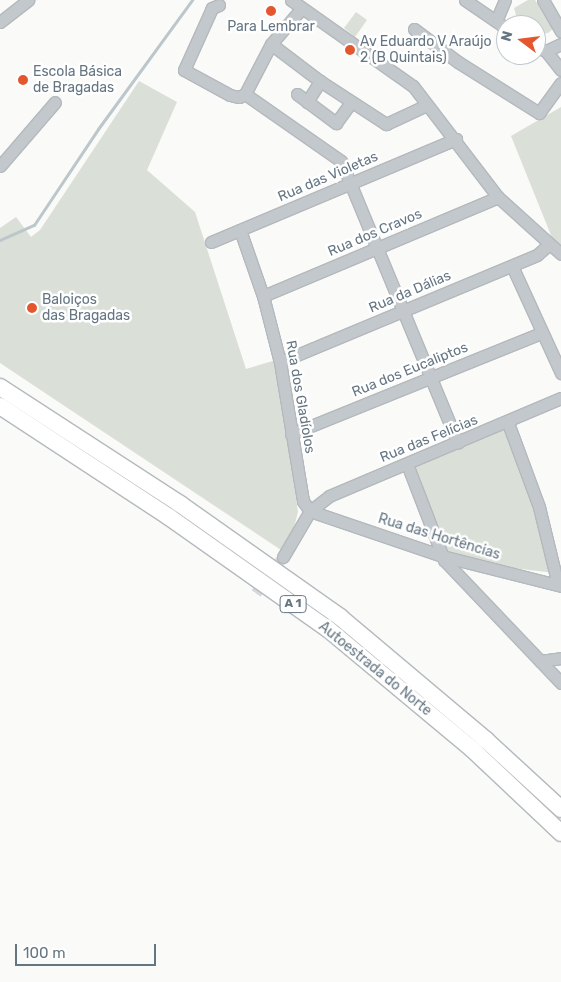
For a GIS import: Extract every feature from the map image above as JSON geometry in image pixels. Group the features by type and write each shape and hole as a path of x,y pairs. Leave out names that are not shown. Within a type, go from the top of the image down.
{"highway":[{"name":"Autoestrada do Norte","path":"0,387 180,504 340,617 451,710 561,809"},
{"name":"Autoestrada do Norte","path":"0,406 169,517 328,629 473,750 561,833"}],"street":[{"path":"0,22 28,0"},
{"path":"291,0 392,69 413,86 456,139 498,197 548,245 561,254"},
{"path":"466,0 496,21"},
{"path":"503,15 505,0"},
{"path":"543,0 561,31"},
{"path":"219,5 212,8 184,70 230,95 238,97 244,94 272,44 302,9"},
{"path":"414,29 458,62 539,112 561,83"},
{"path":"272,44 320,81 386,124 427,104"},
{"path":"546,48 561,44"},
{"path":"546,54 561,70"},
{"path":"307,102 320,81"},
{"path":"244,94 340,162 352,184 402,312 458,443"},
{"path":"297,94 336,123 351,102"},
{"path":"0,166 55,102"},
{"name":"Rua das Violetas","path":"211,242 456,139"},
{"name":"Rua dos Cravos","path":"263,296 498,197"},
{"name":"Rua dos Gladíolos","path":"240,230 263,296 280,362 303,501 310,511"},
{"name":"Rua da Dálias","path":"280,362 538,255 548,245"},
{"path":"512,266 541,333 561,373"},
{"name":"Rua dos Eucaliptos","path":"291,434 541,333"},
{"name":"Rua das Felícias","path":"310,511 329,496 508,423 561,398"},
{"path":"508,423 539,507 560,586"},
{"path":"407,464 442,556 561,683"},
{"path":"282,558 310,511"},
{"name":"Rua das Hortências","path":"310,511 442,556 560,586"},
{"path":"540,661 561,658"}],"shaded area":[{"path":"528,0 535,0 544,15 516,15 514,8"},
{"path":"356,12 367,20 355,37 344,28"},
{"path":"546,18 553,29 546,33"},
{"path":"139,81 177,102 147,170 195,212 246,369 276,360 298,512 293,531 281,550 0,363 0,228 16,217 31,237 40,230"},
{"path":"561,107 561,260 511,136"},
{"path":"508,423 555,573 444,560 412,464"}],"waterway":[{"path":"0,240 34,225 98,129 192,0"}],"tunnel":[{"path":"256,593 283,557"}],"place":[{"name":"Para Lembrar","path":"271,11"},
{"name":"Av Eduardo V Araújo 2 (B Quintais)","path":"350,50"},
{"name":"Escola Básica de Bragadas","path":"23,80"},
{"name":"Baloiços das Bragadas","path":"32,308"}]}
